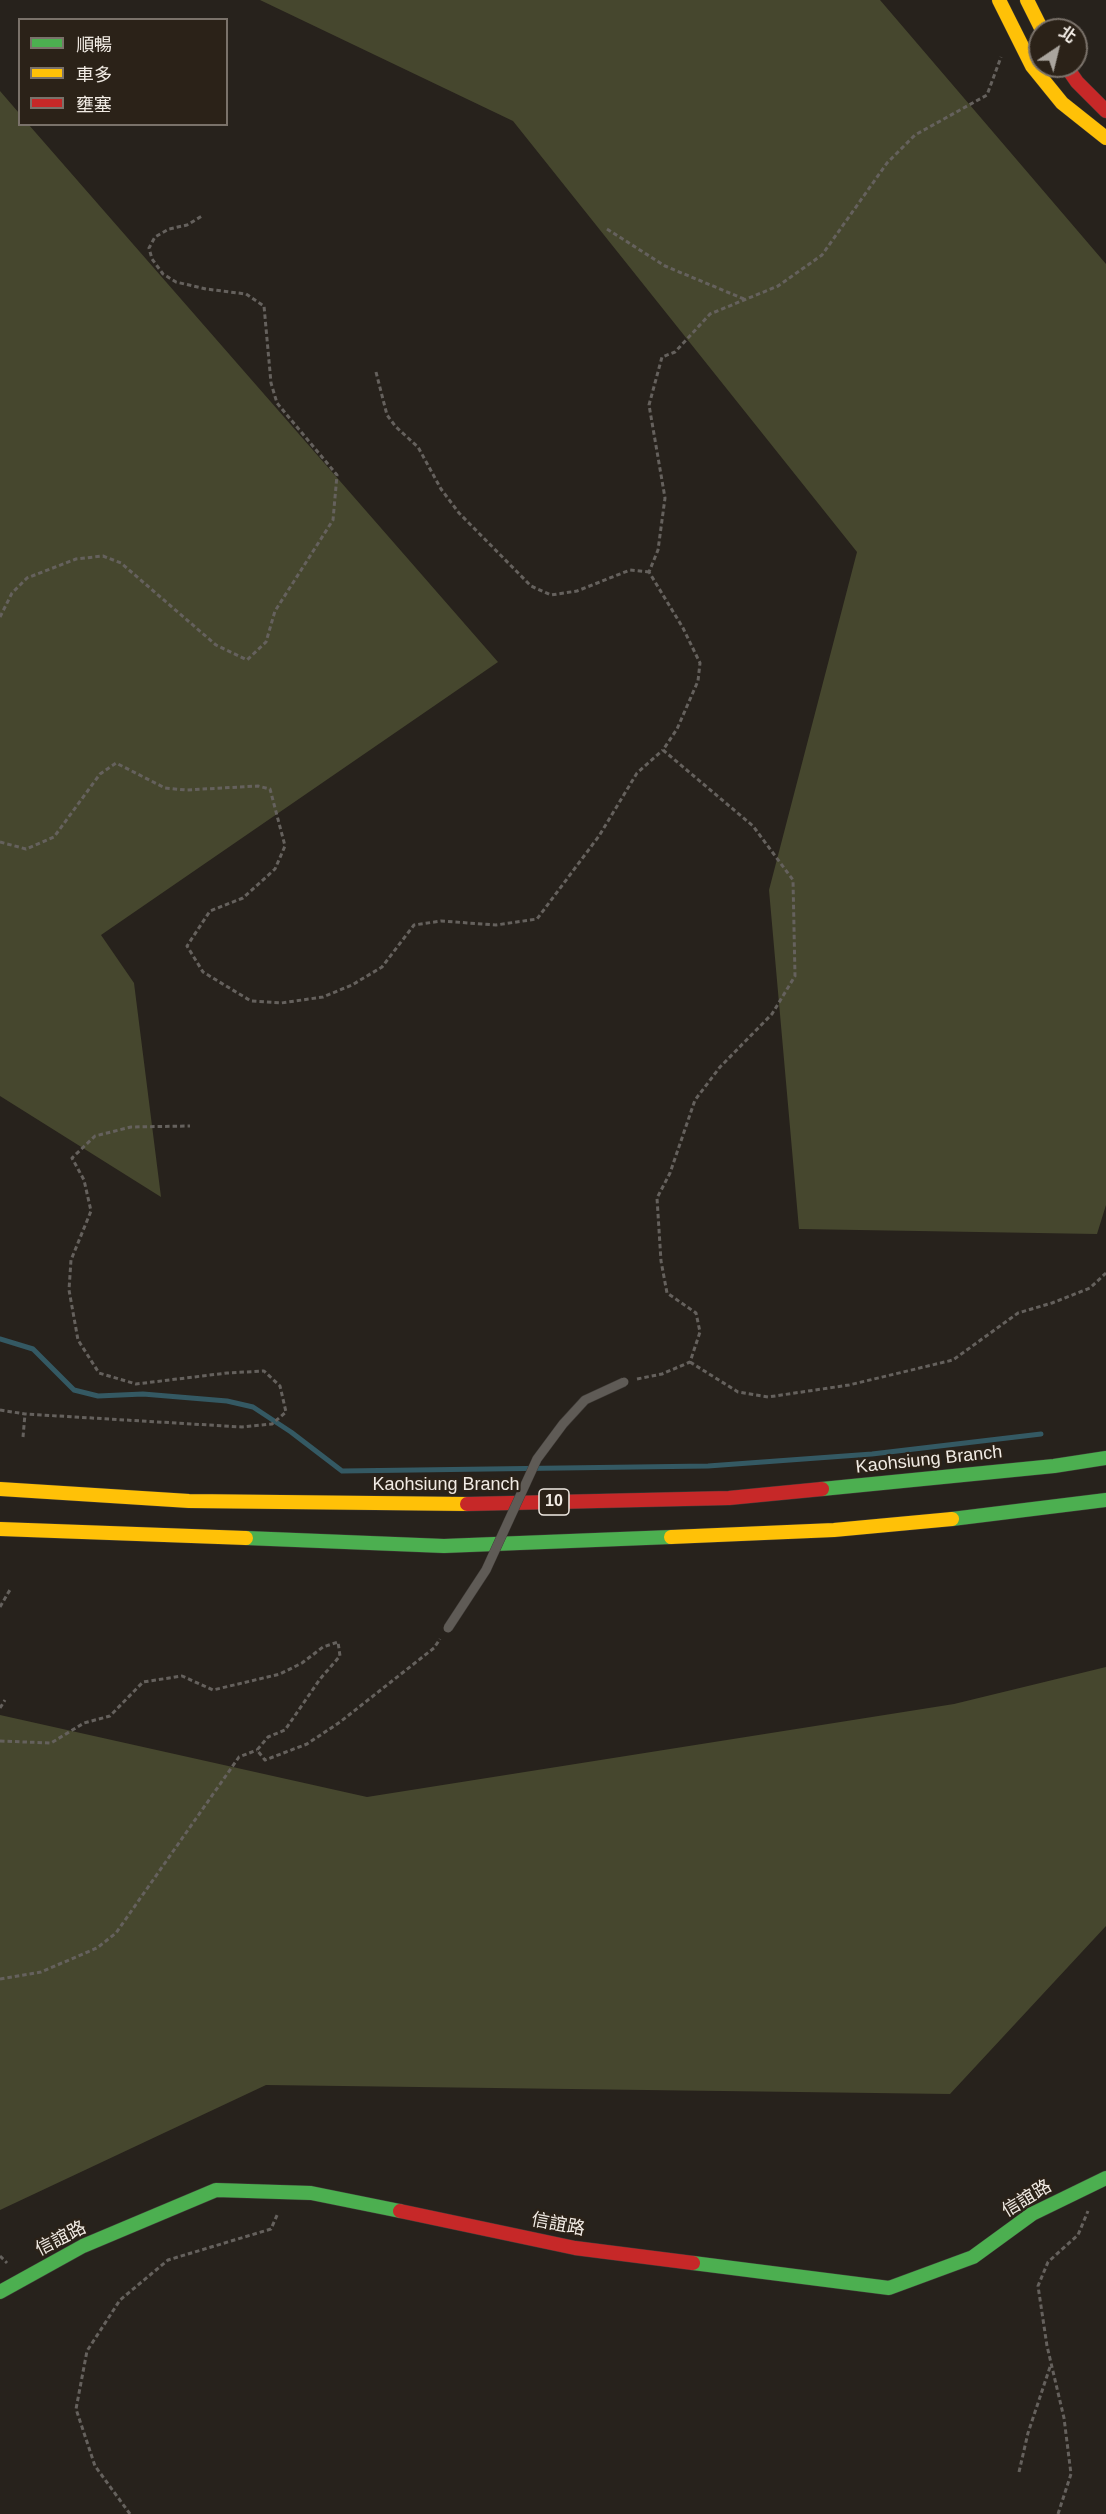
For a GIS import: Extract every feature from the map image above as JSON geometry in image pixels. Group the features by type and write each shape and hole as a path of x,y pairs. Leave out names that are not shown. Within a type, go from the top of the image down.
{"main road":[{"path":"999,0 1032,66 1062,103 1106,138"},
{"path":"1027,0 1036,18"},
{"path":"1074,78 1106,111"},
{"name":"Kaohsiung Branch","path":"0,1489 189,1501 445,1504 729,1498 1054,1466 1106,1458"},
{"name":"10","path":"0,1529 213,1539 444,1546 834,1530 1012,1514 1106,1500"},
{"name":"信誼路","path":"0,2292 83,2246 216,2190 311,2193 575,2248 889,2288 973,2257 1032,2214 1103,2180"}],"lane":[{"path":"448,1628 486,1570 537,1459 562,1424 585,1400 624,1382"}],"path":[{"path":"649,572 658,550 665,498 649,405 663,357 675,352 710,314 778,286 822,255 887,164 915,135 987,95 1013,26"},
{"path":"0,617 12,593 27,578 76,559 103,556 121,563 216,645 247,660 266,642 275,611 333,520 336,474 277,402 271,383 264,306 246,294 206,289 176,282 163,274 152,259 149,248 155,237 169,229 187,225 202,216"},
{"path":"607,229 665,266 744,299"},
{"path":"376,372 387,415 396,427 418,447 441,489 459,513 531,586 551,595 577,591 630,570 649,572"},
{"path":"0,842 26,849 54,837 100,774 116,763 165,788 186,790 258,786 270,789 285,846 275,869 243,898 210,912 187,946 203,972 251,1001 281,1004 323,997 352,985 382,967 414,925 441,921 496,925 537,919 599,836 637,773 663,750 677,729 698,681 700,663 683,628 649,572"},
{"path":"624,1382 662,1374 690,1362 700,1332 696,1313 667,1293 661,1261 657,1198 670,1173 695,1100 720,1066 772,1014 795,976 793,880 753,826 663,750"},
{"path":"0,1410 25,1414 242,1427 272,1424 286,1412 279,1386 264,1371 136,1384 99,1372 78,1340 69,1290 71,1260 91,1210 84,1180 72,1158 95,1136 131,1127 190,1126"},
{"path":"690,1362 738,1392 768,1398 849,1385 953,1360 1018,1313 1090,1288 1106,1273"},
{"path":"23,1437 25,1414"},
{"path":"0,1607 11,1588"},
{"path":"257,1750 265,1760 307,1744 434,1648 448,1628"},
{"path":"0,1741 51,1743 84,1724 110,1716 143,1682 182,1676 213,1690 280,1674 302,1664 323,1647 338,1642 340,1656 320,1679 285,1730 268,1737 257,1750 239,1757 116,1933 96,1948 41,1972 0,1979"},
{"path":"0,1708 5,1700"},
{"path":"1058,2514 1071,2474 1064,2418 1051,2364 1038,2286 1048,2262 1078,2235 1103,2180"},
{"path":"130,2514 95,2466 76,2409 87,2351 120,2300 168,2260 271,2229 287,2192"},
{"path":"1019,2472 1028,2433 1051,2364"}],"green space":[{"path":"260,0 880,0 1106,264 1106,1205 1097,1234 799,1229 769,890 857,552 513,121"},
{"path":"0,91 18,112 18,126 30,126 498,662 101,935 134,983 161,1197 0,1096"},
{"path":"1106,1667 1106,1926 950,2094 266,2085 0,2210 0,1715 367,1797 954,1704"}],"waterway":[{"path":"0,1339 33,1349 74,1390 98,1396 143,1394 227,1401 253,1407 291,1432 342,1471 708,1466 872,1454 1041,1434"}],"traffic: fast":[{"path":"822,1489 1054,1466 1106,1458"},
{"path":"952,1519 1106,1500"},
{"path":"246,1538 444,1546 671,1537"},
{"path":"693,2263 889,2288 973,2257 1032,2214 1106,2178"},
{"path":"0,2292 83,2246 216,2190 311,2193 400,2211"}],"traffic: slow":[{"path":"999,0 1032,66 1062,103 1106,138"},
{"path":"1027,0 1036,18"},
{"path":"0,1489 189,1501 467,1504"},
{"path":"671,1537 834,1530 952,1519"},
{"path":"0,1529 246,1538"}],"traffic: jam":[{"path":"1074,78 1106,111"},
{"path":"467,1504 729,1498 822,1489"},
{"path":"400,2211 575,2248 693,2263"}]}
